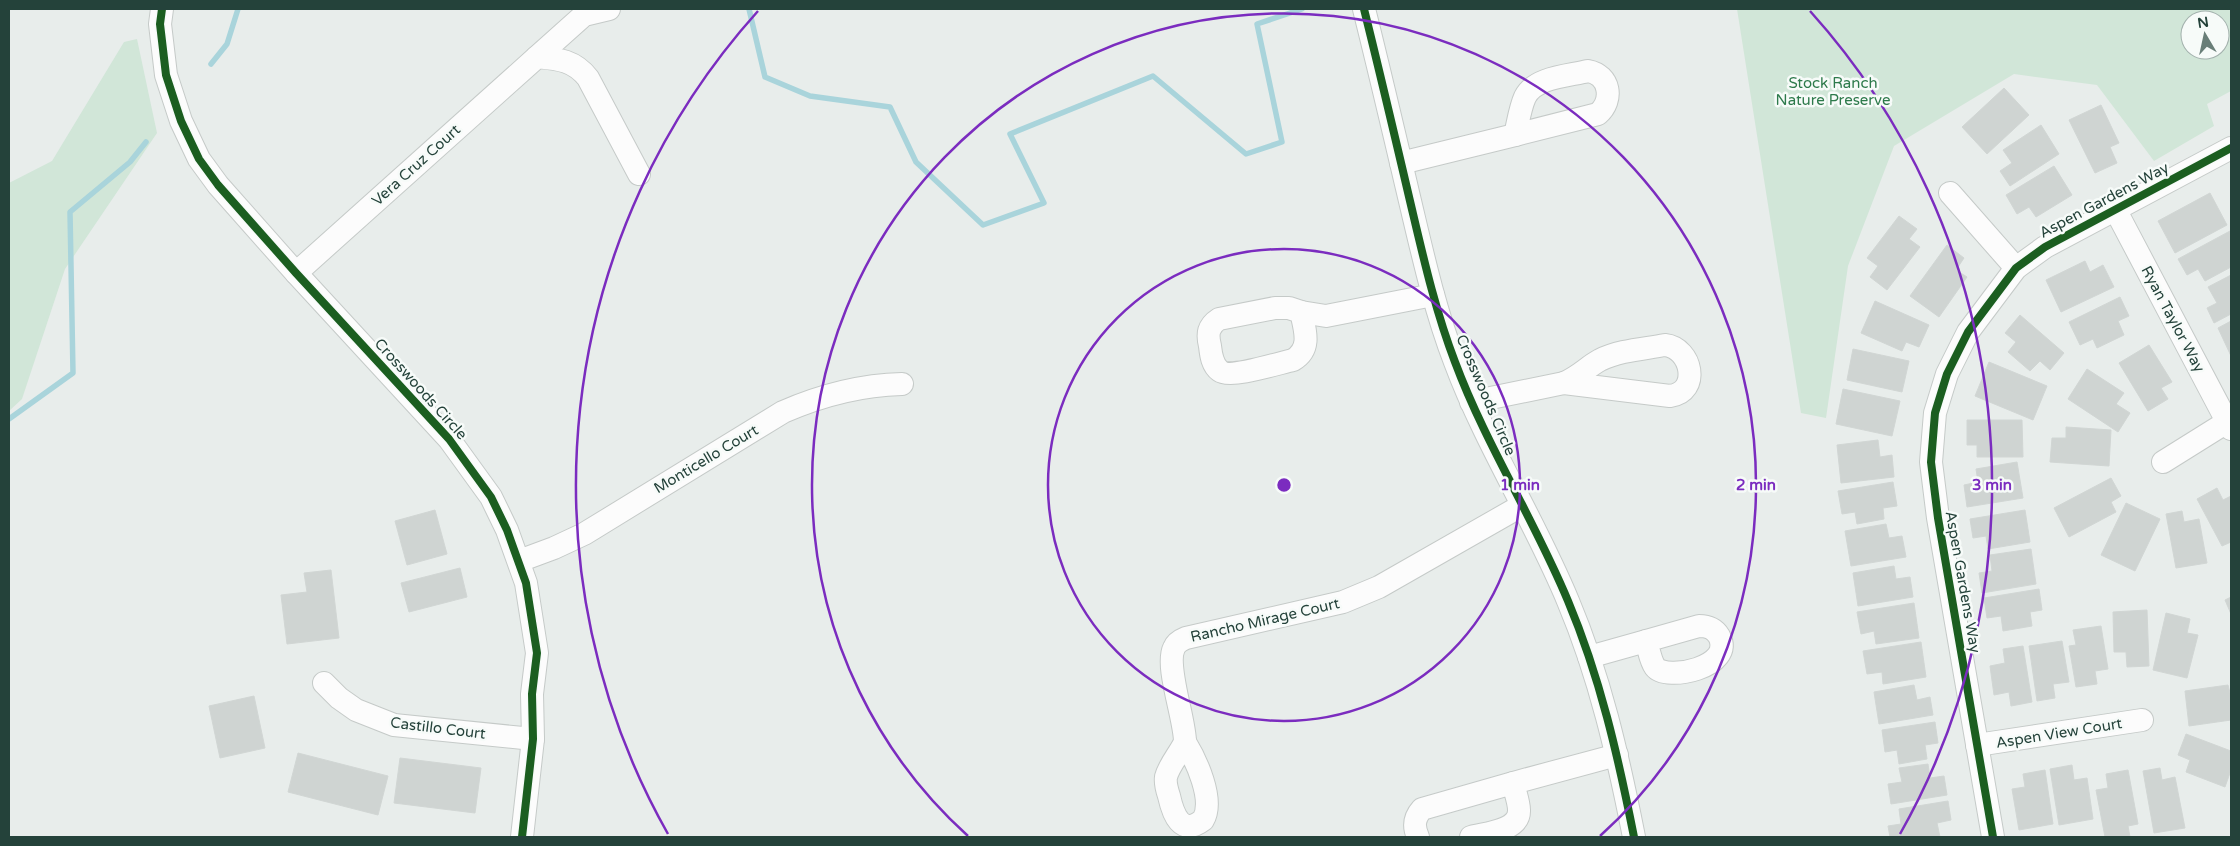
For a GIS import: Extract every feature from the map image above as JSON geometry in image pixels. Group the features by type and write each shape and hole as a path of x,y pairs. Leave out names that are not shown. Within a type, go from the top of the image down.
{"street":[{"name":"Crosswoods Circle","path":"162,9 160,24 166,75 181,121 195,152 218,185 296,273 427,414 466,460 491,497 519,561 534,626 537,653 532,694 533,739 522,837"},
{"name":"Vera Cruz Court","path":"296,273 584,15 609,9"},
{"name":"Crosswoods Circle","path":"1364,9 1433,295 1471,402 1496,459 1564,592 1589,657 1617,755 1634,837"},
{"path":"537,57 566,60 580,68 588,78 639,174"},
{"path":"1401,163 1515,135"},
{"name":"Aspen Gardens Way","path":"1993,837 1938,518 1931,462 1935,413 1947,374 1968,332 2016,268 2045,247 2231,148"},
{"path":"1950,192 2016,268"},
{"name":"Ryan Taylor Way","path":"2115,209 2229,426"},
{"path":"1301,312 1326,316 1433,295"},
{"path":"1471,402 1564,383 1579,377 1599,360 1613,355 1665,345 1674,346 1681,350 1690,374 1689,383 1684,391 1670,396 1564,383"},
{"name":"Monticello Court","path":"519,561 584,534 783,412 814,398 846,389 902,384"},
{"path":"2163,462 2229,426"},
{"name":"Rancho Mirage Court","path":"1185,742 1172,662 1174,649 1179,642 1186,638 1343,602 1378,587 1521,506"},
{"path":"1589,657 1646,641"},
{"name":"Castillo Court","path":"324,683 339,698 356,710 394,725 533,739"},
{"name":"Aspen View Court","path":"1977,745 2142,720"},
{"path":"1418,837 1414,824 1416,816 1422,809 1617,755"},
{"path":"1472,837 1506,828 1518,819 1519,811 1513,783"}],"green space":[{"name":"Stock Ranch Nature Preserve","path":"1737,9 2231,9 2231,91 2207,104 2214,126 2154,161 2097,85 2014,74 1894,146 1848,266 1826,418 1801,413"},
{"path":"137,39 157,133 65,269 22,399 9,411 9,183 52,161 124,42"}],"building":[{"path":"2004,88 2029,115 1987,154 1962,127"},
{"path":"2101,105 2119,143 2110,147 2117,163 2095,173 2069,120"},
{"path":"2041,125 2059,154 2010,186 2000,171 2012,163 2003,150"},
{"path":"2054,166 2072,195 2036,217 2029,207 2017,214 2006,195"},
{"path":"2210,193 2227,225 2175,253 2158,221"},
{"path":"1899,216 1917,229 1909,239 1920,247 1887,290 1870,277 1878,266 1867,258"},
{"path":"2230,231 2231,267 2205,281 2198,269 2187,275 2178,259"},
{"path":"1947,245 1964,258 1956,270 1967,277 1939,317 1910,296"},
{"path":"2085,261 2090,272 2103,265 2114,287 2061,312 2046,280"},
{"path":"2231,275 2231,314 2214,323 2207,308 2217,303 2208,287"},
{"path":"2120,297 2129,316 2118,321 2124,335 2097,348 2093,339 2080,345 2069,322"},
{"path":"1875,301 1929,325 1919,347 1906,342 1902,351 1861,333"},
{"path":"2020,315 2064,353 2050,370 2040,361 2030,371 2008,352 2016,342 2005,333"},
{"path":"2231,321 2231,356 2218,328"},
{"path":"2149,345 2172,382 2161,388 2168,399 2148,411 2119,363"},
{"path":"1853,349 1909,361 1902,392 1847,380"},
{"path":"1989,362 2047,386 2033,420 1975,396"},
{"path":"2087,369 2124,393 2116,404 2130,413 2118,432 2068,399"},
{"path":"1843,389 1900,401 1892,436 1836,424"},
{"path":"1967,420 2022,420 2023,457 1977,457 1977,445 1967,445"},
{"path":"2066,427 2111,430 2109,466 2050,462 2052,438 2066,438"},
{"path":"1878,440 1880,457 1892,455 1894,477 1841,483 1837,445"},
{"path":"2017,462 2023,498 1967,507 1964,485 1978,482 1976,469"},
{"path":"2111,478 2121,496 2111,502 2116,512 2069,537 2054,508"},
{"path":"1893,482 1897,506 1883,508 1884,519 1857,524 1855,512 1842,514 1838,491"},
{"path":"2217,488 2223,500 2231,496 2231,542 2222,546 2197,499"},
{"path":"2126,503 2160,519 2135,571 2101,555"},
{"path":"435,510 447,554 407,565 395,521"},
{"path":"2025,510 2030,542 1988,549 1986,536 1973,538 1970,519"},
{"path":"2182,511 2184,522 2199,519 2207,563 2176,568 2166,514"},
{"path":"1886,524 1889,538 1902,536 1906,557 1851,566 1845,531"},
{"path":"2031,549 2036,584 1982,593 1979,573 1992,571 1990,555"},
{"path":"1894,566 1896,579 1910,577 1913,597 1858,606 1853,573"},
{"path":"460,568 467,597 409,612 401,583"},
{"path":"331,570 339,638 287,644 281,595 307,592 304,573"},
{"path":"2039,589 2042,610 2030,612 2032,626 2003,631 2001,616 1987,618 1984,598"},
{"path":"2231,597 2231,614 2225,600"},
{"path":"1914,603 1919,638 1876,644 1874,631 1861,634 1857,612"},
{"path":"2147,610 2149,666 2127,667 2126,652 2114,652 2113,612"},
{"path":"2166,613 2190,619 2187,633 2198,635 2187,678 2153,670"},
{"path":"2101,626 2108,669 2095,671 2097,684 2076,687 2069,646 2076,645 2073,630"},
{"path":"2062,641 2069,682 2053,684 2055,698 2037,701 2029,646"},
{"path":"1921,642 1926,677 1883,684 1882,672 1867,674 1863,651"},
{"path":"2023,646 2032,702 2011,706 2009,692 1994,695 1990,666 2005,663 2003,649"},
{"path":"1914,685 1917,700 1930,697 1933,715 1879,724 1874,692"},
{"path":"2228,685 2231,697 2231,720 2189,726 2185,691"},
{"path":"254,696 265,748 220,758 209,706"},
{"path":"1935,722 1938,743 1925,745 1927,759 1899,764 1897,750 1885,752 1882,730"},
{"path":"2186,734 2231,751 2231,770 2225,787 2186,772 2190,760 2178,755"},
{"path":"298,753 388,776 378,815 288,792"},
{"path":"400,758 481,768 475,813 394,803"},
{"path":"1928,764 1930,778 1944,776 1947,795 1891,804 1888,784 1902,782 1899,768"},
{"path":"2072,765 2074,780 2087,778 2093,819 2059,825 2050,769"},
{"path":"2160,768 2162,780 2175,777 2185,828 2154,833 2143,771"},
{"path":"2045,770 2053,824 2019,830 2012,789 2025,787 2023,774"},
{"path":"2128,770 2138,824 2128,826 2130,837 2105,837 2096,790 2108,788 2106,774"},
{"path":"1948,801 1951,820 1937,823 1940,837 1890,837 1888,826 1901,824 1899,809"}],"waterway":[{"path":"211,64 227,44 238,9"},
{"path":"749,9 765,77 810,96 890,107 916,162 983,225 1044,203 1010,134 1153,76 1246,154 1282,142 1257,24 1302,9"},
{"path":"9,419 73,373 70,212 130,162 146,142"}],"cycle path":[{"path":"162,9 160,24 166,75 181,121 199,159 218,185 296,273 449,439 491,497 507,530 526,583 537,653 532,694 533,739 522,837"},
{"path":"1364,9 1441,323 1467,393 1555,571 1590,659 1607,717 1634,837"},
{"path":"1993,837 1938,518 1931,462 1935,413 1947,374 1968,332 2016,268 2045,247 2231,148"}]}
